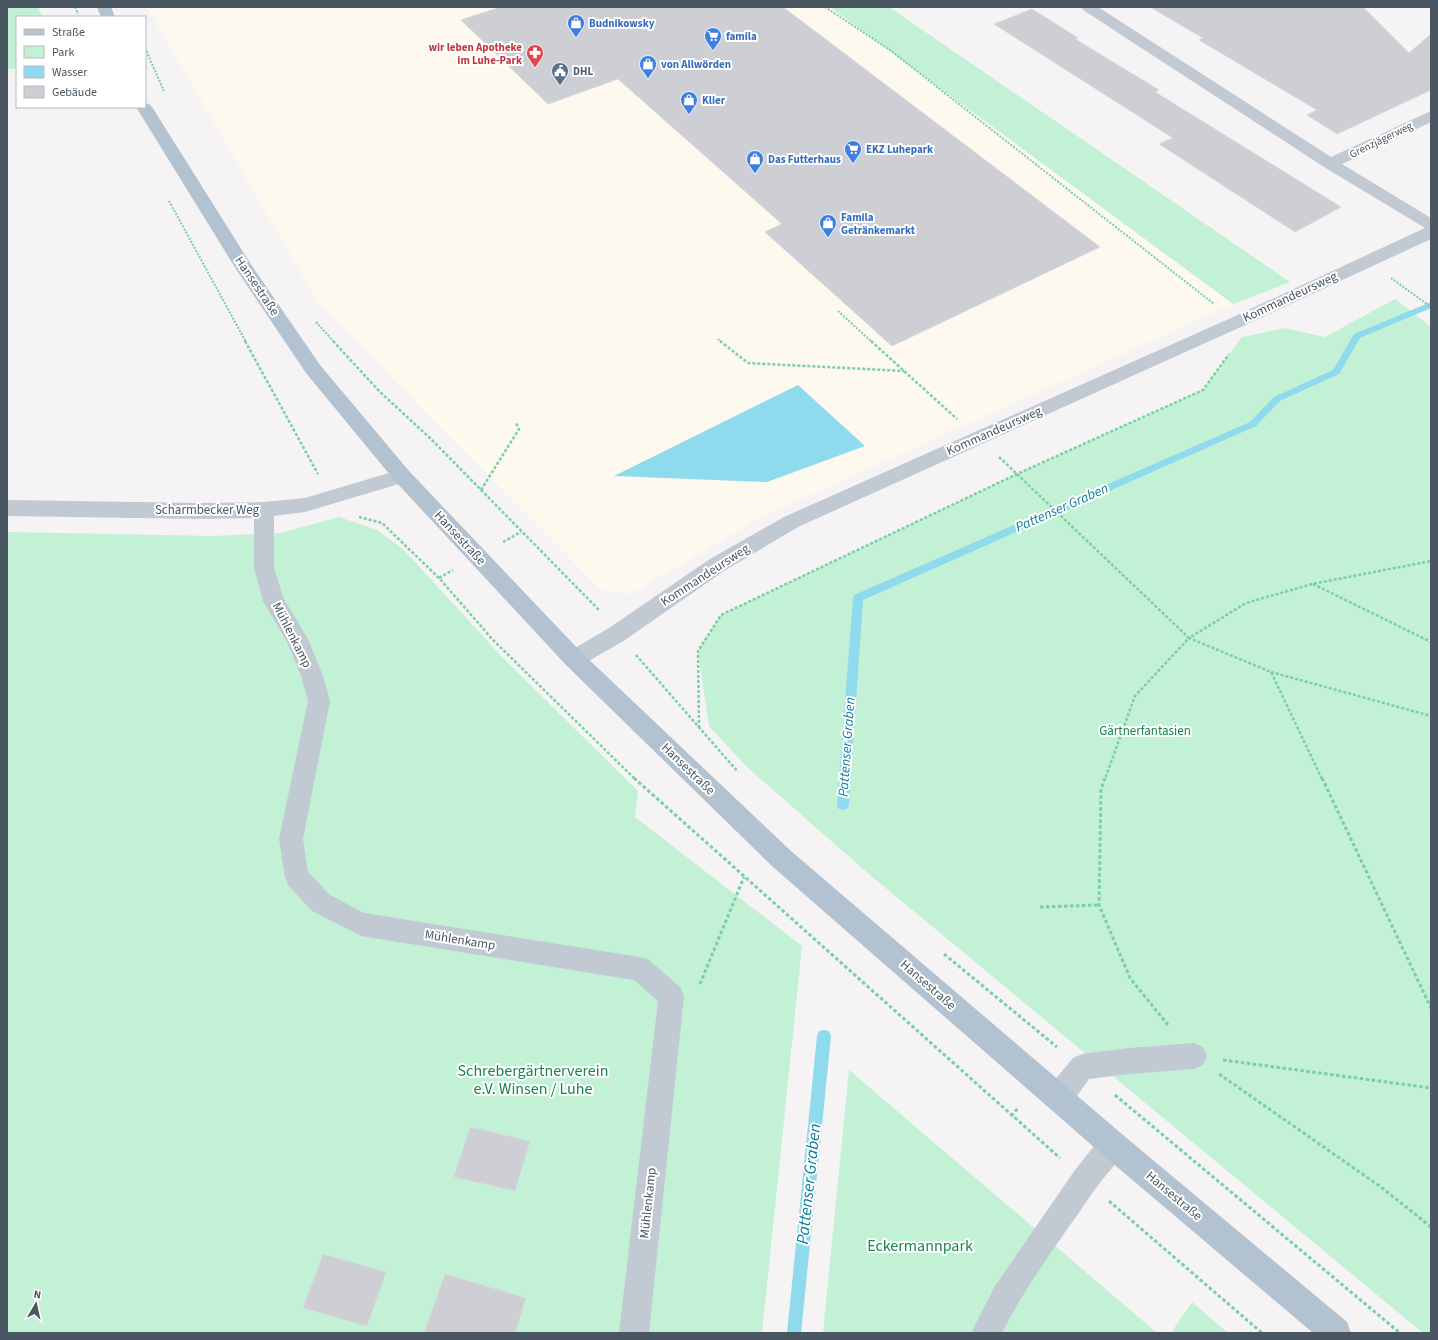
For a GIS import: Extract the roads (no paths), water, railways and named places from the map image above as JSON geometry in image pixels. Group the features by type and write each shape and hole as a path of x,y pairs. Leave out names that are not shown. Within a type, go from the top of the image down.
{"main road":[{"name":"Hansestraße","path":"145,108 245,269 313,369 402,476 574,660 782,859 1113,1145 1336,1333"}],"street":[{"path":"1088,7 1330,164 1431,225"},
{"name":"Grenzjägerweg","path":"1330,164 1431,116"},
{"name":"Kommandeursweg","path":"574,660 617,634 716,565 791,522 1237,322 1431,232"},
{"name":"Scharmbecker Weg","path":"7,508 200,511 264,510 305,505 402,476"},
{"name":"Mühlenkamp","path":"264,510 264,568 274,601 297,639 312,676 319,701 291,840 297,877 320,903 361,924 640,969 671,996 634,1333"},
{"path":"1059,1097 1082,1067 1129,1060 1194,1056"},
{"path":"986,1333 1005,1296 1085,1180 1113,1145"}],"water":[{"path":"798,385 865,446 767,482 614,476"}],"waterway":[{"name":"Pattenser Graben","path":"843,805 858,598 1253,424 1277,399 1336,372 1357,336 1431,305"},
{"name":"Pattenser Graben","path":"794,1333 824,1036"}],"place":[{"name":"Budnikowsky","path":"576,38"},
{"name":"famila","path":"713,51"},
{"name":"wir leben Apotheke im Luhe-Park","path":"535,68"},
{"name":"von Allwörden","path":"648,79"},
{"name":"DHL","path":"560,86"},
{"name":"Klier","path":"689,115"},
{"name":"EKZ Luhepark","path":"853,164"},
{"name":"Das Futterhaus","path":"755,174"},
{"name":"Famila Getränkemarkt","path":"828,238"}],"park label":[{"name":"Gärtnerfantasien","path":"1145,731"},
{"name":"Schrebergärtnerverein e.V. Winsen / Luhe","path":"533,1080"},
{"name":"Eckermannpark","path":"920,1246"}]}
